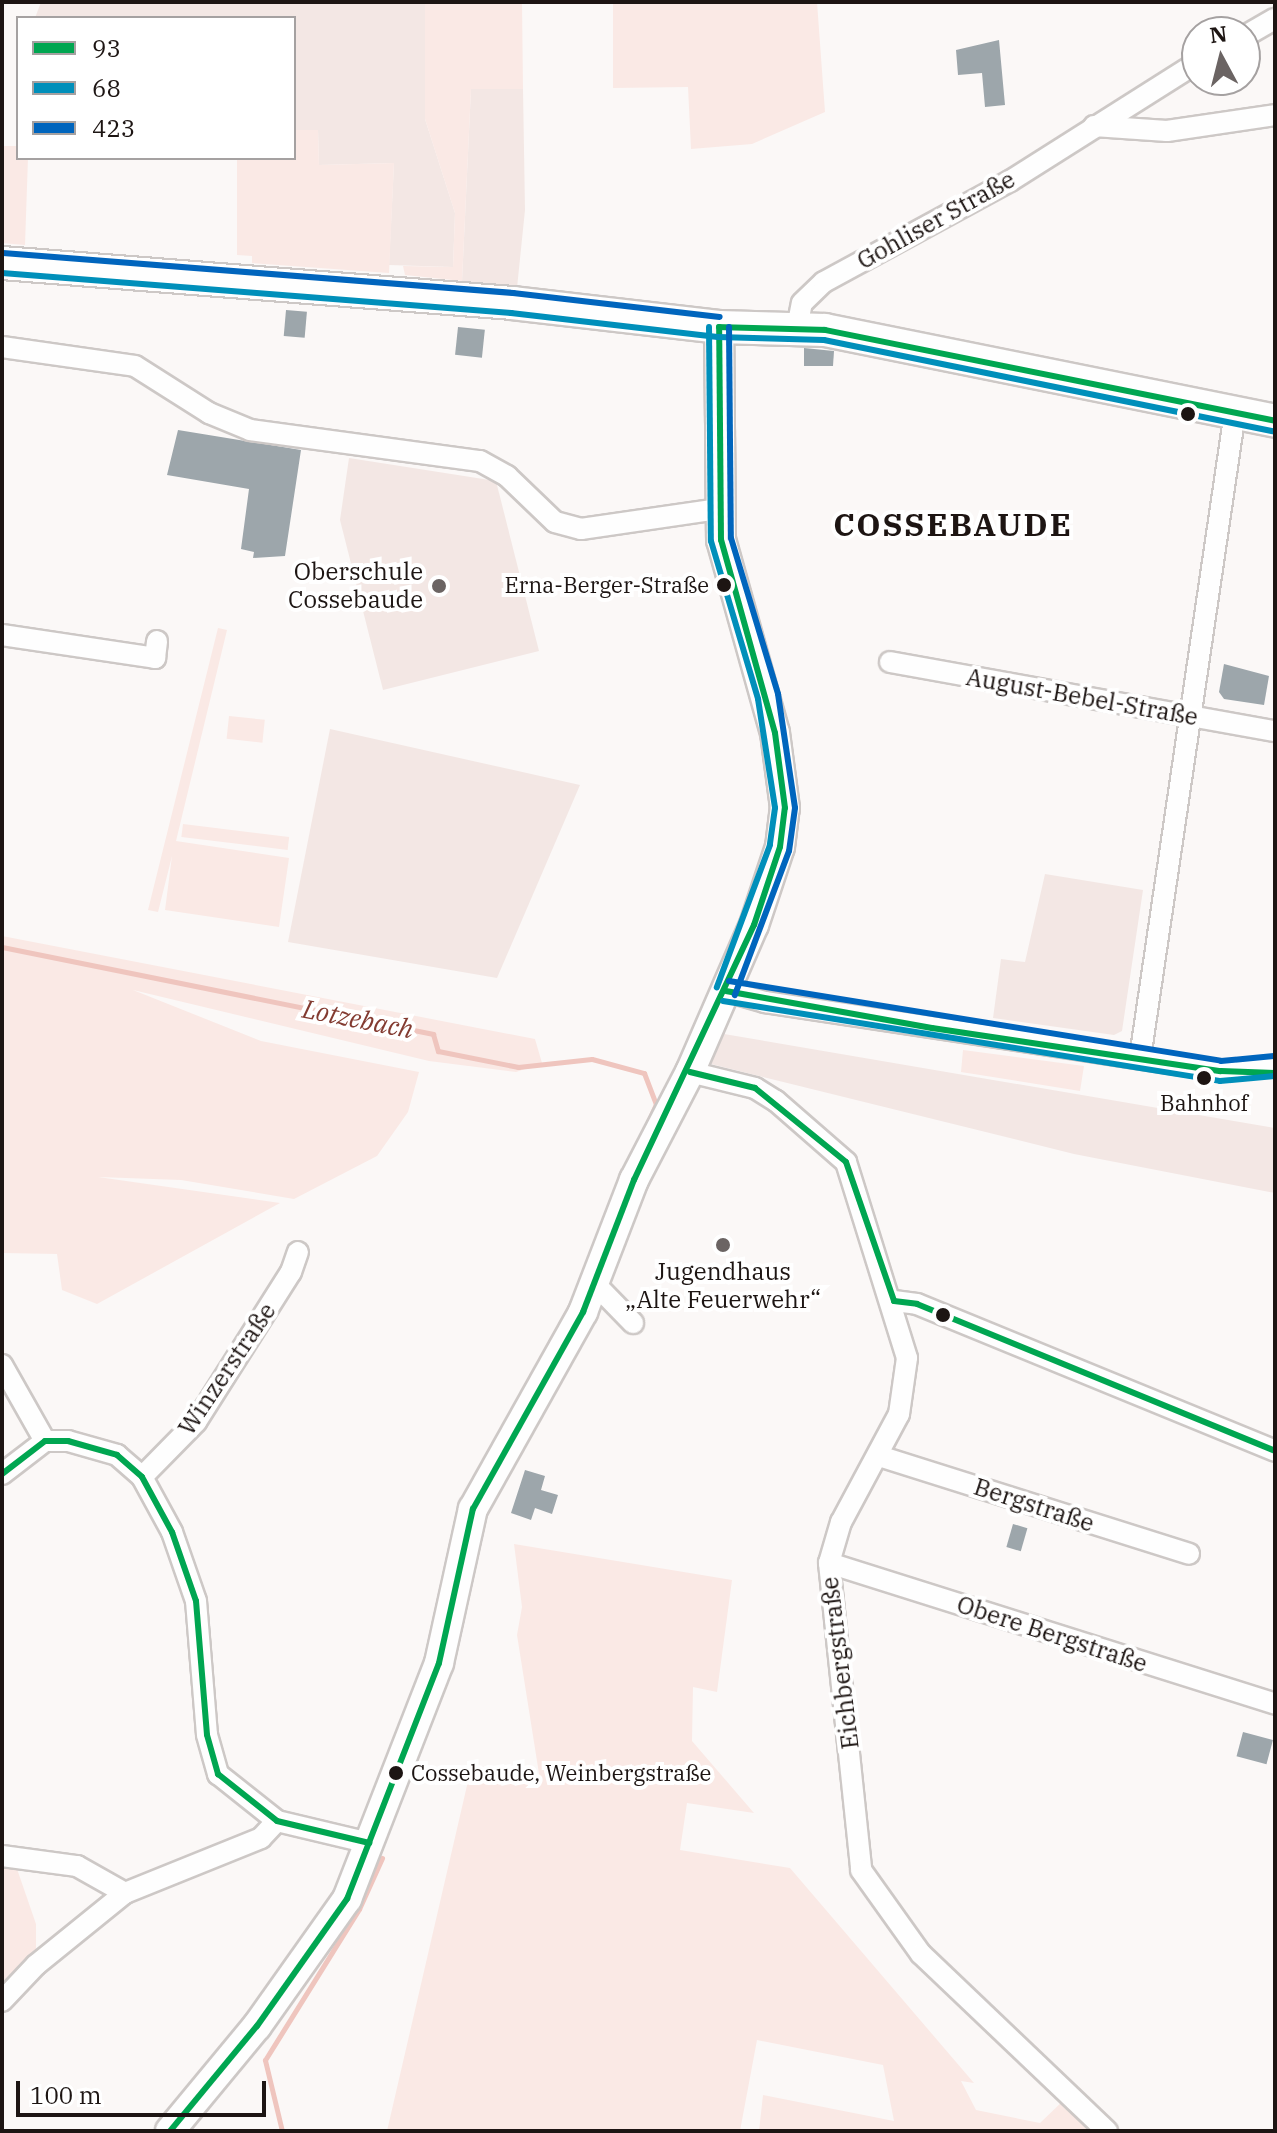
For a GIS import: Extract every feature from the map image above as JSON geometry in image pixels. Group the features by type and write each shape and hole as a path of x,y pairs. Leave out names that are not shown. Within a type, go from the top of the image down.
{"main road":[{"path":"2,263 512,303 719,327 797,328 1275,421"}],"street":[{"name":"Gohliser Straße","path":"797,328 802,303 824,282 1010,181 1181,73"},
{"path":"1094,126 1167,131 1275,115"},
{"path":"170,2131 331,1927 369,1843 439,1663 473,1509 594,1283 634,1180 692,1067 726,991 780,847 785,808 768,697 718,509 719,327"},
{"path":"2,347 135,366 209,413 250,430 480,461 507,476 555,522 581,529 718,509"},
{"path":"1140,1058 1235,412"},
{"path":"2,635 155,658 157,641"},
{"name":"August-Bebel-Straße","path":"890,662 1275,731"},
{"path":"726,991 765,1002 1233,1072 1275,1066"},
{"name":"Eichbergstraße","path":"692,1067 755,1088 776,1101 846,1162 894,1301 907,1384 879,1456 841,1522 829,1563 861,1870 921,1954 1107,2131"},
{"name":"Winzerstraße","path":"142,1477 196,1422 291,1272 298,1252"},
{"path":"594,1283 633,1323"},
{"path":"894,1301 917,1304 1275,1451"},
{"path":"2,1365 45,1441"},
{"path":"2,1474 45,1441 92,1444 142,1477 172,1532 196,1601 211,1757 229,1788 277,1821 369,1843"},
{"name":"Bergstraße","path":"879,1456 1189,1554"},
{"name":"Obere Bergstraße","path":"829,1563 1275,1704"},
{"path":"2,2001 36,1965 125,1893 261,1838 277,1821"},
{"path":"2,1856 77,1866 125,1893"}],"shaded area":[{"path":"41,2 425,2 425,119 455,213 453,267 389,265 394,163 319,165 318,130 296,130 296,16 36,16"},
{"path":"425,2 522,2 523,89 471,89 462,281 405,275 403,266 453,267 455,213 425,119"},
{"path":"613,2 817,2 825,112 752,144 691,149 688,87 613,88"},
{"path":"471,89 523,89 525,210 517,288 462,281"},
{"path":"296,130 318,130 319,165 394,163 389,273 252,263 252,256 237,255 237,160 296,160"},
{"path":"2,146 16,146 16,160 28,160 25,245 2,243"},
{"name":"Oberschule Cossebaude","path":"349,458 496,481 539,651 383,690 340,520"},
{"path":"218,628 227,630 176,841 289,858 279,927 165,910 172,856 158,912 148,910"},
{"path":"229,716 265,720 262,743 227,739"},
{"path":"330,729 580,785 497,978 288,942"},
{"path":"183,824 289,837 288,850 181,837"},
{"path":"1045,874 1143,890 1122,1031 1114,1035 993,1018 1001,959 1025,962"},
{"path":"2,936 535,1039 542,1063 516,1072 429,1061 133,990 261,1041 419,1072 408,1112 377,1156 294,1199 181,1180 98,1177 280,1203 97,1304 62,1290 57,1254 2,1253"},
{"path":"724,1034 1275,1128 1275,1193 1074,1154 711,1064"},
{"path":"963,1050 1084,1066 1080,1091 961,1072"},
{"path":"514,1544 732,1580 717,1692 693,1687 692,1741 754,1813 687,1803 680,1850 790,1868 974,2083 961,2081 976,2110 1040,2123 1065,2099 1097,2131 759,2131 763,2095 894,2121 883,2065 757,2040 740,2131 387,2131 472,1764 540,1780 517,1635 522,1607"},
{"path":"2,1860 16,1866 36,1924 36,1965 2,2001"}],"building":[{"path":"999,40 1005,105 985,107 982,73 958,75 956,50"},
{"path":"286,310 307,312 305,338 284,336"},
{"path":"458,327 485,330 482,358 455,355"},
{"path":"804,348 834,351 833,366 804,366"},
{"path":"178,430 301,450 285,556 253,558 254,552 241,549 249,489 167,475"},
{"path":"1224,664 1269,676 1264,705 1224,699 1219,692"},
{"path":"525,1470 545,1476 541,1490 558,1495 552,1514 535,1508 531,1520 511,1513"},
{"path":"1013,1524 1027,1528 1021,1551 1006,1547"},
{"path":"1243,1732 1273,1740 1266,1764 1237,1756"}],"waterway":[{"name":"Lotzebach","path":"2,947 433,1034 438,1051 518,1067 592,1059 644,1073 656,1104 598,1235"},
{"name":"Lotzebach","path":"460,1505 575,1297"},
{"name":"Lotzebach","path":"282,2131 265,2060 359,1909 382,1858"}],"transit line":[{"name":"423","path":"3,253 513,293 720,317"},
{"name":"68","path":"2,273 511,313 718,337 824,340 1273,431"},
{"name":"68","path":"709,327 711,541 758,699 775,808 770,845 717,987"},
{"name":"93","path":"719,327 825,330 1275,421"},
{"name":"93","path":"170,2131 257,2026 347,1899 439,1663 473,1509 583,1312 634,1180 754,925 780,847 785,808 775,733 721,540 719,327"},
{"name":"423","path":"729,327 731,538 778,694 795,808 789,851 735,995"},
{"name":"423","path":"729,981 1221,1061 1274,1056"},
{"name":"93","path":"726,991 932,1028 1221,1071 1275,1073"},
{"name":"68","path":"723,1001 1220,1081 1275,1076"},
{"name":"93","path":"690,1072 755,1088 846,1162 894,1301"},
{"name":"93","path":"894,1301 917,1304 1275,1451"},
{"name":"93","path":"2,1474 45,1441 68,1441 117,1455 142,1477 172,1532 196,1601 207,1735 218,1774 277,1821 369,1843"}],"place":[{"name":"Erna-Berger-Straße","path":"724,585"},
{"name":"Oberschule Cossebaude","path":"439,586"},
{"name":"Bahnhof","path":"1204,1078"},
{"name":"Jugendhaus „Alte Feuerwehr“","path":"723,1245"},
{"name":"Cossebaude, Weinbergstraße","path":"396,1773"}],"district":[{"name":"COSSEBAUDE","path":"953,524"}]}
